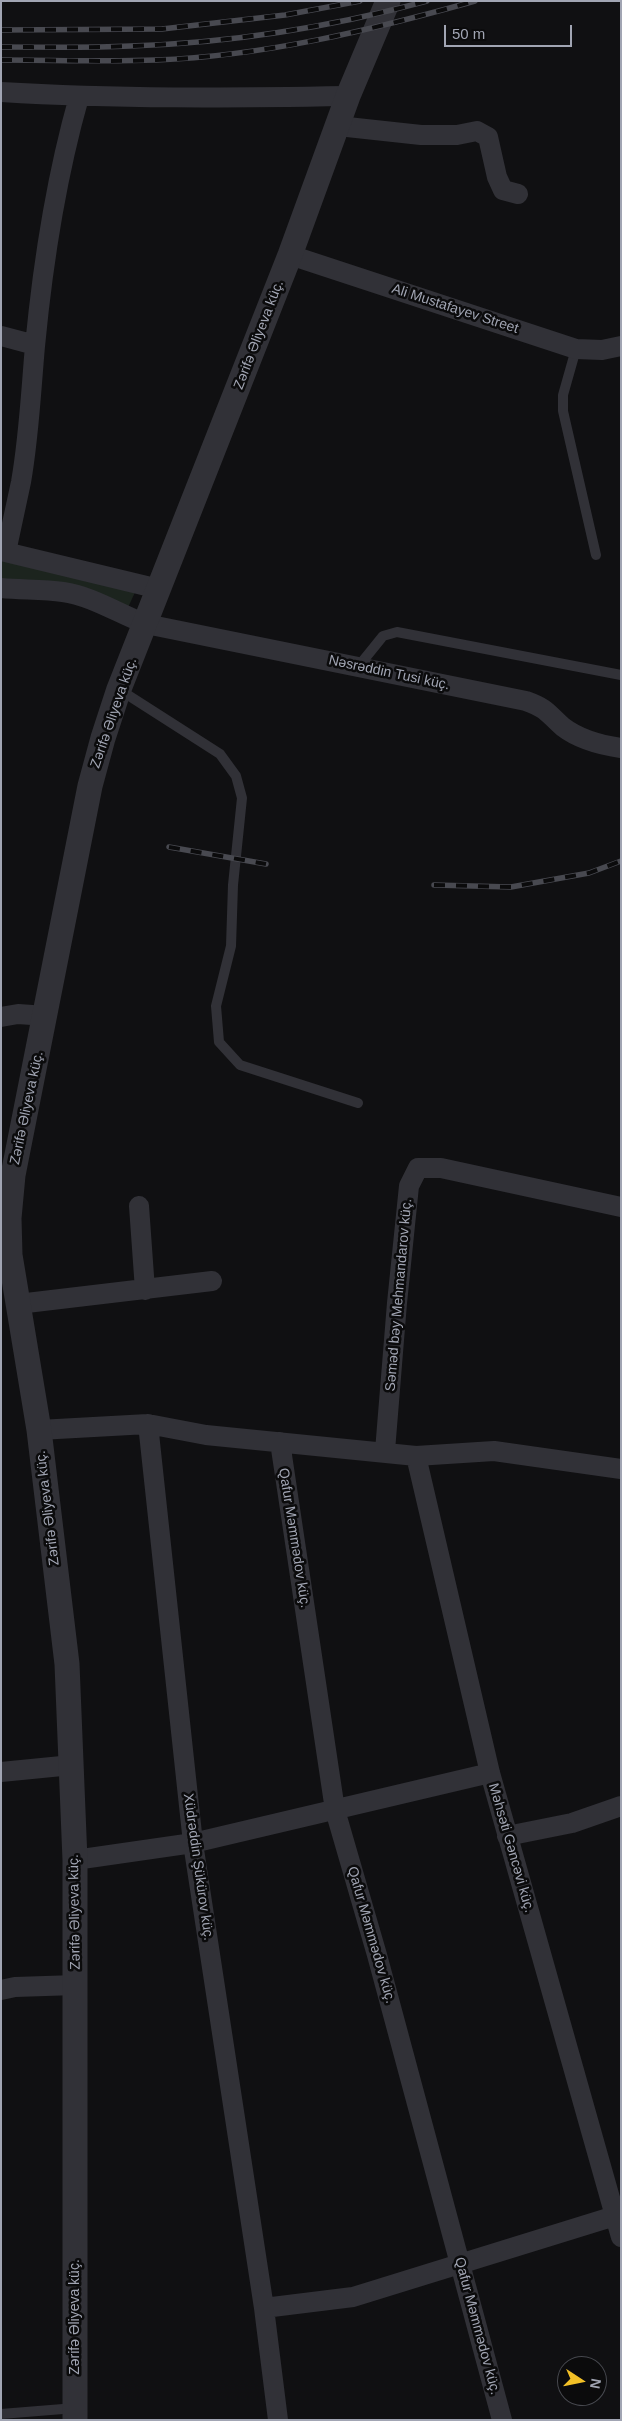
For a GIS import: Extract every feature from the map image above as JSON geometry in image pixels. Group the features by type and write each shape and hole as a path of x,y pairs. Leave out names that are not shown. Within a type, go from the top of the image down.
{"street":[{"name":"Zərifə Əliyeva küç.","path":"69,2414 76,1985 72,1765 67,1664 39,1430 10,1255 9,1218 12,1183 90,786 103,738 119,689 290,255 348,96 388,1"},
{"path":"1,92 79,97 348,96"},
{"path":"79,97 65,148 52,220 35,345 30,417 24,463 3,552 159,590"},
{"path":"338,126 421,135 457,135 477,131 488,137 496,177 503,190 518,194"},
{"name":"Ali Mustafayev Street","path":"290,255 576,349 602,350 621,346"},
{"path":"1,336 35,345"},
{"name":"Nəsrəddin Tusi küç.","path":"1,588 64,592 87,599 122,616 146,624 526,701 545,708 564,727 584,740 621,748"},
{"path":"1,1017 18,1014 46,1016"},
{"name":"Səməd bəy Mehmandarov küç.","path":"385,1451 396,1303 409,1186 418,1168 441,1168 621,1207"},
{"path":"139,1206 145,1290"},
{"path":"18,1304 212,1281"},
{"path":"39,1430 148,1424 206,1435 385,1451 416,1456 494,1451 621,1469"},
{"name":"Xüdrəddin Şükürov küç.","path":"148,1424 193,1843 264,2308 278,2420"},
{"name":"Qafur Məmmədov küç.","path":"280,1442 335,1810 377,1955 502,2420"},
{"name":"Məhsəti Gəncəvi küç.","path":"416,1456 506,1836 618,2214 621,2236"},
{"path":"1,1772 72,1765"},
{"path":"75,1860 193,1843 490,1773"},
{"path":"506,1836 572,1823 621,1806"},
{"path":"1,1990 15,1987 76,1985"},
{"path":"264,2308 353,2297 618,2214"}],"lane":[{"path":"576,349 563,395 563,411 596,555"},
{"path":"358,667 383,636 397,632 621,675"},
{"path":"119,689 220,754 236,776 242,798 233,885 231,946 216,1006 219,1042 240,1065 358,1102"},
{"path":"1,2414 69,2414"}],"shaded area":[{"path":"1,560 136,590 126,612 1,581"}],"railway":[{"path":"1,30 162,29 285,15 360,1"},
{"path":"1,47 114,47 205,41 317,26 427,1"},
{"path":"1,60 137,61 197,58 317,40 397,22 475,1"},
{"path":"169,847 266,864"},
{"path":"434,885 511,887 589,873 621,861"}]}
